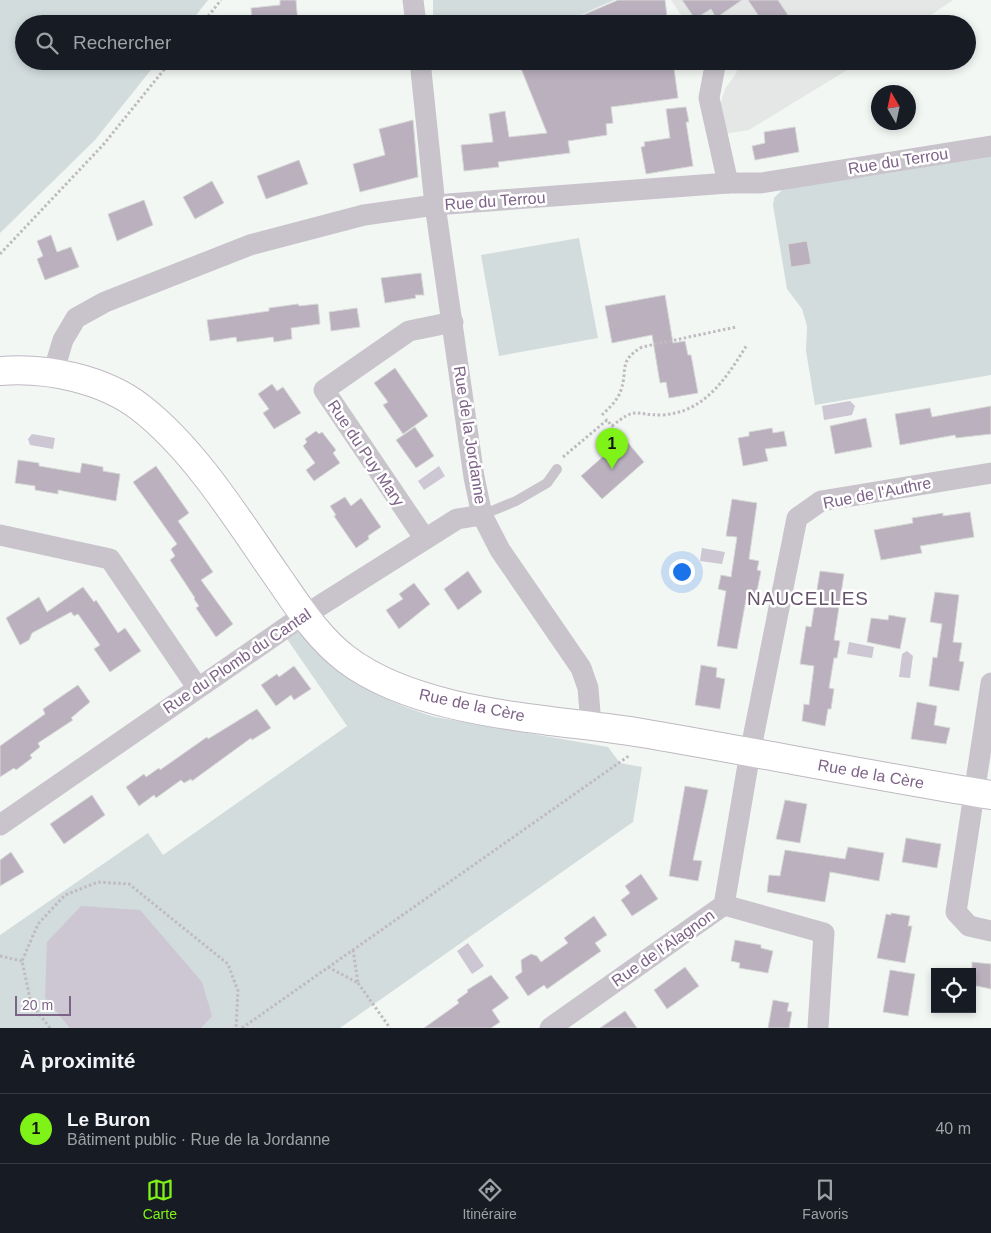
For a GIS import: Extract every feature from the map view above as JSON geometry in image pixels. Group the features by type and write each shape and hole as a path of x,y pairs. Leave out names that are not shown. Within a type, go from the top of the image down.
{"street":[{"path":"414,0 415,15"},
{"name":"Rue de la Jordanne","path":"421,70 435,205 474,476 482,515 500,550 581,668 588,688 590,725"},
{"path":"713,70 709,98 728,183"},
{"name":"Rue du Terrou","path":"53,373 63,340 76,318 104,302 250,245 364,215 435,205 728,183 761,183 991,146"},
{"name":"Rue du Puy Mary","path":"425,539 324,390 409,332 453,322"},
{"name":"Rue de la Cère","path":"0,371 16,370 53,373 99,385 139,407 184,448 316,631 346,659 382,681 426,698 481,710 641,733 982,793"},
{"name":"Rue de l'Authre","path":"750,753 797,518 821,501 991,473"},
{"name":"Rue du Plomb du Cantal","path":"0,825 197,687 304,615 457,519 482,515"},
{"path":"0,535 110,559 197,687"},
{"path":"991,683 982,793 956,912 969,926 991,931"},
{"name":"Rue de l'Alagnon","path":"550,1028 724,905 750,753"},
{"path":"724,905 824,933 818,1028"}],"lane":[{"path":"482,515 516,501 547,483 557,469"}],"path":[{"path":"209,15 221,0"},
{"path":"0,254 103,145 164,70"},
{"path":"602,415 620,394 624,366 634,352 648,346 736,327"},
{"path":"557,469 557,463 607,420 612,426 633,412 651,414 672,413 695,406 707,399 727,376 748,345"},
{"path":"242,1028 634,752 641,733"},
{"path":"50,1028 31,1003 22,961 38,924 65,895 98,882 129,884 228,964 238,991 236,1028"},
{"path":"353,950 358,983"},
{"path":"0,956 22,961"},
{"path":"328,967 358,983 390,1028"}],"shaded area":[{"path":"0,0 208,0 196,15 15,15 15,70 151,70 95,140 0,233"},
{"path":"433,0 614,0 580,15 433,15"},
{"path":"671,0 953,0 931,15 681,15"},
{"path":"736,70 847,70 749,130 724,134 719,109 725,89 737,72"},
{"path":"991,156 991,375 815,405 806,351 807,326 802,309 787,289 773,205 774,198 785,187 877,175"},
{"path":"579,238 598,338 499,356 481,255"},
{"path":"850,401 855,406 852,415 824,420 822,406"},
{"path":"32,434 55,438 53,449 30,445 28,439"},
{"path":"439,466 445,476 424,490 418,481"},
{"path":"702,548 725,552 722,564 700,561"},
{"path":"301,630 344,673 371,691 402,706 435,717 608,747 620,763 642,767 633,822 340,1028 0,1028 0,935 148,833 163,855 347,726 287,639"},
{"path":"849,642 874,647 872,658 847,654"},
{"path":"907,651 913,656 910,678 899,677 902,654"},
{"path":"81,906 140,910 202,982 212,1016 201,1028 70,1028 45,998 47,942"},
{"path":"468,943 484,966 472,974 457,951"}],"building":[{"path":"280,0 296,0 297,15 251,15 251,8 280,5"},
{"path":"618,0 665,0 667,15 583,15"},
{"path":"682,0 742,0 720,15 714,15 711,9 701,15 692,15"},
{"path":"748,0 778,0 788,15 758,15"},
{"path":"522,70 674,70 678,98 611,107 613,123 606,124 607,135 568,141 570,153 498,162 499,167 464,171 461,145 493,142 489,114 505,111 509,137 547,133"},
{"path":"686,107 689,122 686,122 693,166 646,174 641,147 645,146 644,142 670,138 666,109"},
{"path":"413,120 418,177 360,192 353,164 385,155 379,129"},
{"path":"795,127 799,152 755,160 752,146 765,143 764,132"},
{"path":"299,160 308,184 266,199 257,176"},
{"path":"212,181 224,203 195,219 183,197"},
{"path":"144,200 153,225 117,241 108,214"},
{"path":"51,235 57,252 71,247 79,267 45,280 37,259 43,256 37,241"},
{"path":"807,241 811,264 791,267 788,244"},
{"path":"421,273 424,295 415,295 416,298 385,303 381,278"},
{"path":"665,295 673,343 685,341 688,355 691,355 698,393 669,398 666,382 660,383 652,335 612,343 605,306"},
{"path":"298,304 299,306 318,304 320,324 291,328 292,339 274,342 273,337 237,342 236,337 210,341 207,320 269,311 269,308"},
{"path":"357,308 360,327 331,331 329,312"},
{"path":"395,368 428,416 403,434 383,405 388,402 374,383"},
{"path":"272,384 277,391 283,387 301,413 274,429 263,413 269,409 258,394"},
{"path":"991,406 991,434 956,438 955,435 900,445 895,414 930,408 932,417"},
{"path":"866,418 872,447 835,454 830,426"},
{"path":"415,427 434,456 416,468 396,440"},
{"path":"772,428 773,433 784,431 787,446 765,449 768,461 743,466 738,438 749,436 749,432"},
{"path":"316,431 319,434 322,432 336,450 333,453 340,463 314,481 306,470 315,463 303,446 307,442 305,439"},
{"path":"624,438 644,462 602,499 581,476"},
{"path":"18,460 39,463 39,466 80,473 82,463 103,467 103,471 120,474 116,501 58,490 58,494 35,490 35,486 15,483"},
{"path":"156,466 189,513 178,521 213,572 201,580 233,624 216,637 196,608 199,606 195,598 170,560 175,556 171,549 177,544 133,482"},
{"path":"345,497 351,506 361,498 381,527 356,548 334,516 336,515 330,506"},
{"path":"732,499 757,503 749,559 759,561 757,570 761,571 756,596 747,594 737,649 717,646 726,591 718,589 721,575 731,577 737,537 726,536"},
{"path":"970,512 974,537 920,546 922,553 881,560 874,530 913,523 912,518 943,513 943,516"},
{"path":"468,571 482,592 458,610 444,589"},
{"path":"820,571 844,574 834,640 840,641 837,658 834,658 829,688 834,689 831,709 828,709 825,726 802,721 804,704 809,705 814,666 800,664 806,626 811,627"},
{"path":"414,583 430,604 399,629 386,610 403,599 399,594"},
{"path":"83,587 94,602 96,600 118,633 125,628 141,651 110,672 94,649 100,645 78,614 74,616 71,612 32,633 29,640 20,645 6,618 39,597 47,612"},
{"path":"935,592 959,595 953,642 962,643 959,661 964,662 959,691 929,686 933,657 937,658 942,624 930,622"},
{"path":"889,615 906,618 900,649 867,642 871,618 888,620"},
{"path":"701,665 717,668 716,677 725,679 720,709 695,705"},
{"path":"294,666 311,689 294,700 291,695 276,706 261,685 277,674 279,677"},
{"path":"78,685 90,702 71,718 73,720 38,743 40,747 30,755 32,758 16,770 14,768 0,777 0,746 45,714 43,709"},
{"path":"917,702 937,706 934,725 950,728 946,744 911,739"},
{"path":"257,709 271,728 252,740 251,738 192,781 191,779 184,783 181,780 156,798 154,795 139,806 126,787 144,774 146,777 159,768 160,770 207,737 208,739"},
{"path":"685,786 708,790 693,860 702,861 698,881 669,876"},
{"path":"92,795 105,815 64,844 50,824"},
{"path":"785,800 807,804 800,843 776,839"},
{"path":"906,838 941,844 937,868 902,862"},
{"path":"848,847 884,853 879,881 830,872 825,902 767,892 769,875 780,876 785,850 845,859"},
{"path":"11,852 24,872 0,886 0,860"},
{"path":"641,874 658,899 632,916 621,900 630,893 625,886"},
{"path":"891,913 910,916 908,926 912,926 905,963 877,958 886,914 891,915"},
{"path":"594,916 607,935 595,943 601,951 547,989 544,985 528,996 515,977 522,972 521,960 531,954 537,956 541,962 568,943 564,938"},
{"path":"735,940 761,945 761,948 773,951 768,973 739,968 740,963 731,961"},
{"path":"972,962 991,964 991,989 976,986 976,968 972,968"},
{"path":"685,967 699,986 667,1009 654,990"},
{"path":"890,970 915,974 908,1016 883,1012"},
{"path":"491,975 509,998 492,1010 500,1022 491,1028 424,1028 459,1003 457,1000 468,992 467,990"},
{"path":"773,1000 789,1003 787,1011 792,1012 789,1028 768,1028"},
{"path":"625,1011 637,1028 600,1028"}],"place":[{"name":"Le Buron","path":"612,469"}],"district":[{"name":"NAUCELLES","path":"808,598"}]}
